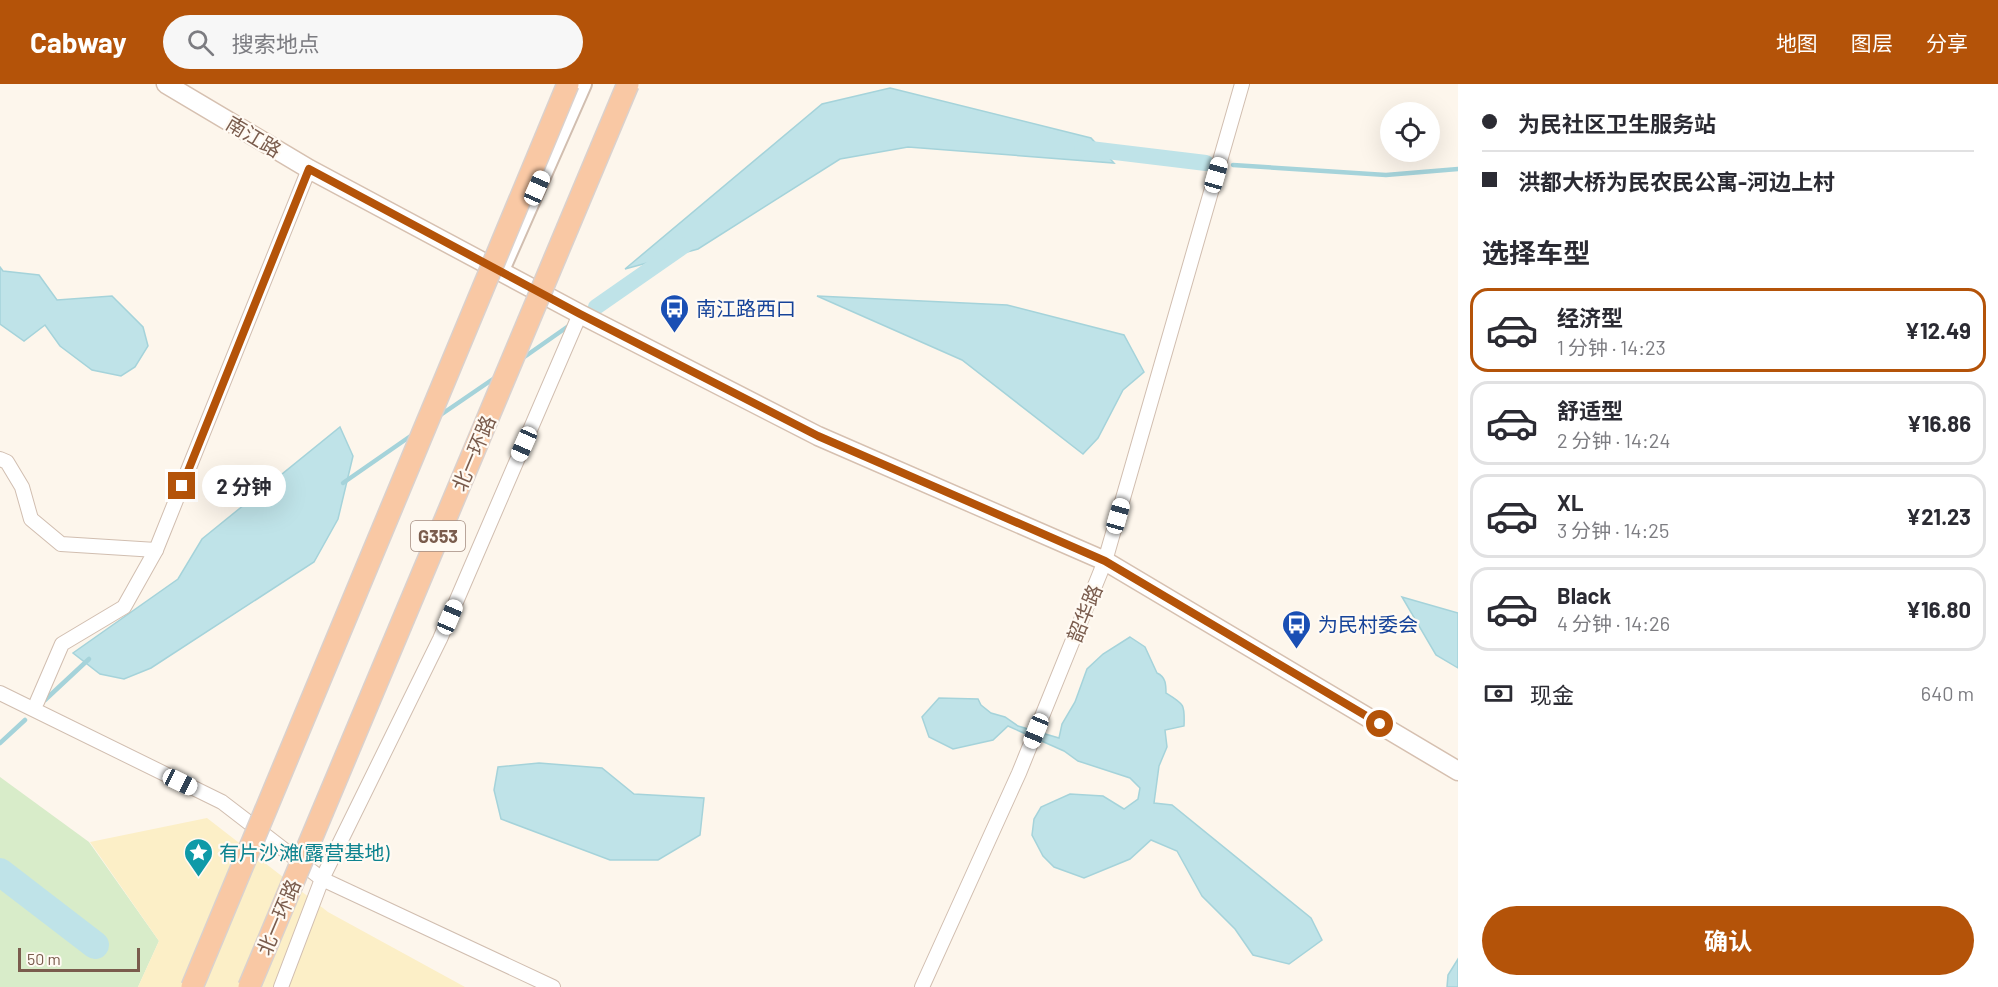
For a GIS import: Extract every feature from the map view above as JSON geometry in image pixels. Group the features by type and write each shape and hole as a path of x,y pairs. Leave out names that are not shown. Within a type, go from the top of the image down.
{"highway":[{"name":"G353","path":"192,987 568,84"},
{"name":"北一环路","path":"249,987 628,84"}],"main road":[{"name":"南江路","path":"166,84 309,169 580,314 818,436 1105,561 1458,771"}],"street":[{"path":"501,271 583,84"},
{"name":"韶华路","path":"922,987 1019,773 1105,561 1242,84"},
{"path":"37,702 62,644 124,607 156,550 309,169"},
{"path":"281,987 322,879 440,639 580,314"},
{"path":"0,459 7,462 22,487 31,519 61,544 156,550"},
{"path":"0,693 222,802 322,879 553,987"}],"green space":[{"path":"0,777 89,842 159,941 138,987 0,987"}],"sand":[{"name":"有片沙滩(露营基地)","path":"207,818 328,912 465,987 138,987 159,941 90,842"}],"water":[{"path":"890,88 1091,138 1114,163 908,147 840,159 698,249 625,269 822,104"},
{"path":"0,267 3,271 39,275 57,300 112,296 143,327 148,346 135,367 121,376 92,370 60,346 45,325 24,341 0,324"},
{"path":"817,296 1007,305 1124,335 1144,372 1123,390 1098,438 1083,454 962,360"},
{"path":"340,427 353,456 338,519 314,562 151,668 124,679 100,674 73,653 178,579 202,539"},
{"path":"1402,597 1458,613 1458,668 1436,655"},
{"path":"1130,637 1145,647 1157,673 1164,679 1166,693 1180,702 1184,713 1184,726 1165,730 1167,747 1159,766 1154,803 1172,805 1311,918 1322,940 1289,964 1253,955 1235,929 1202,896 1177,851 1151,840 1130,859 1084,878 1054,867 1043,856 1032,835 1034,819 1041,807 1070,794 1103,796 1124,809 1138,799 1140,788 1130,778 1078,761 1064,751 1008,726 993,740 953,749 929,737 922,717 939,698 978,699 981,705 991,713 1005,717 1018,726 1059,738 1062,724 1075,702 1087,669 1103,654"},
{"path":"539,763 602,768 634,794 704,798 700,835 658,860 610,860 501,819 494,790 498,767"},
{"path":"1458,959 1458,987 1447,987 1448,975"}],"waterway":[{"path":"1082,148 1206,163"},
{"path":"1233,165 1386,175 1458,169"},
{"path":"596,307 685,245"},
{"path":"520,360 570,325"},
{"path":"439,416 496,377"},
{"path":"343,483 415,433"},
{"path":"45,700 89,659"},
{"path":"0,743 25,720"},
{"path":"0,872 95,945"}],"place":[{"name":"南江路西口","path":"675,334"},
{"name":"为民村委会","path":"1297,650"},
{"name":"有片沙滩(露营基地)","path":"198,878"}],"route":[{"path":"182,486 309,169 580,314 818,436 1105,561 1380,724"}]}
